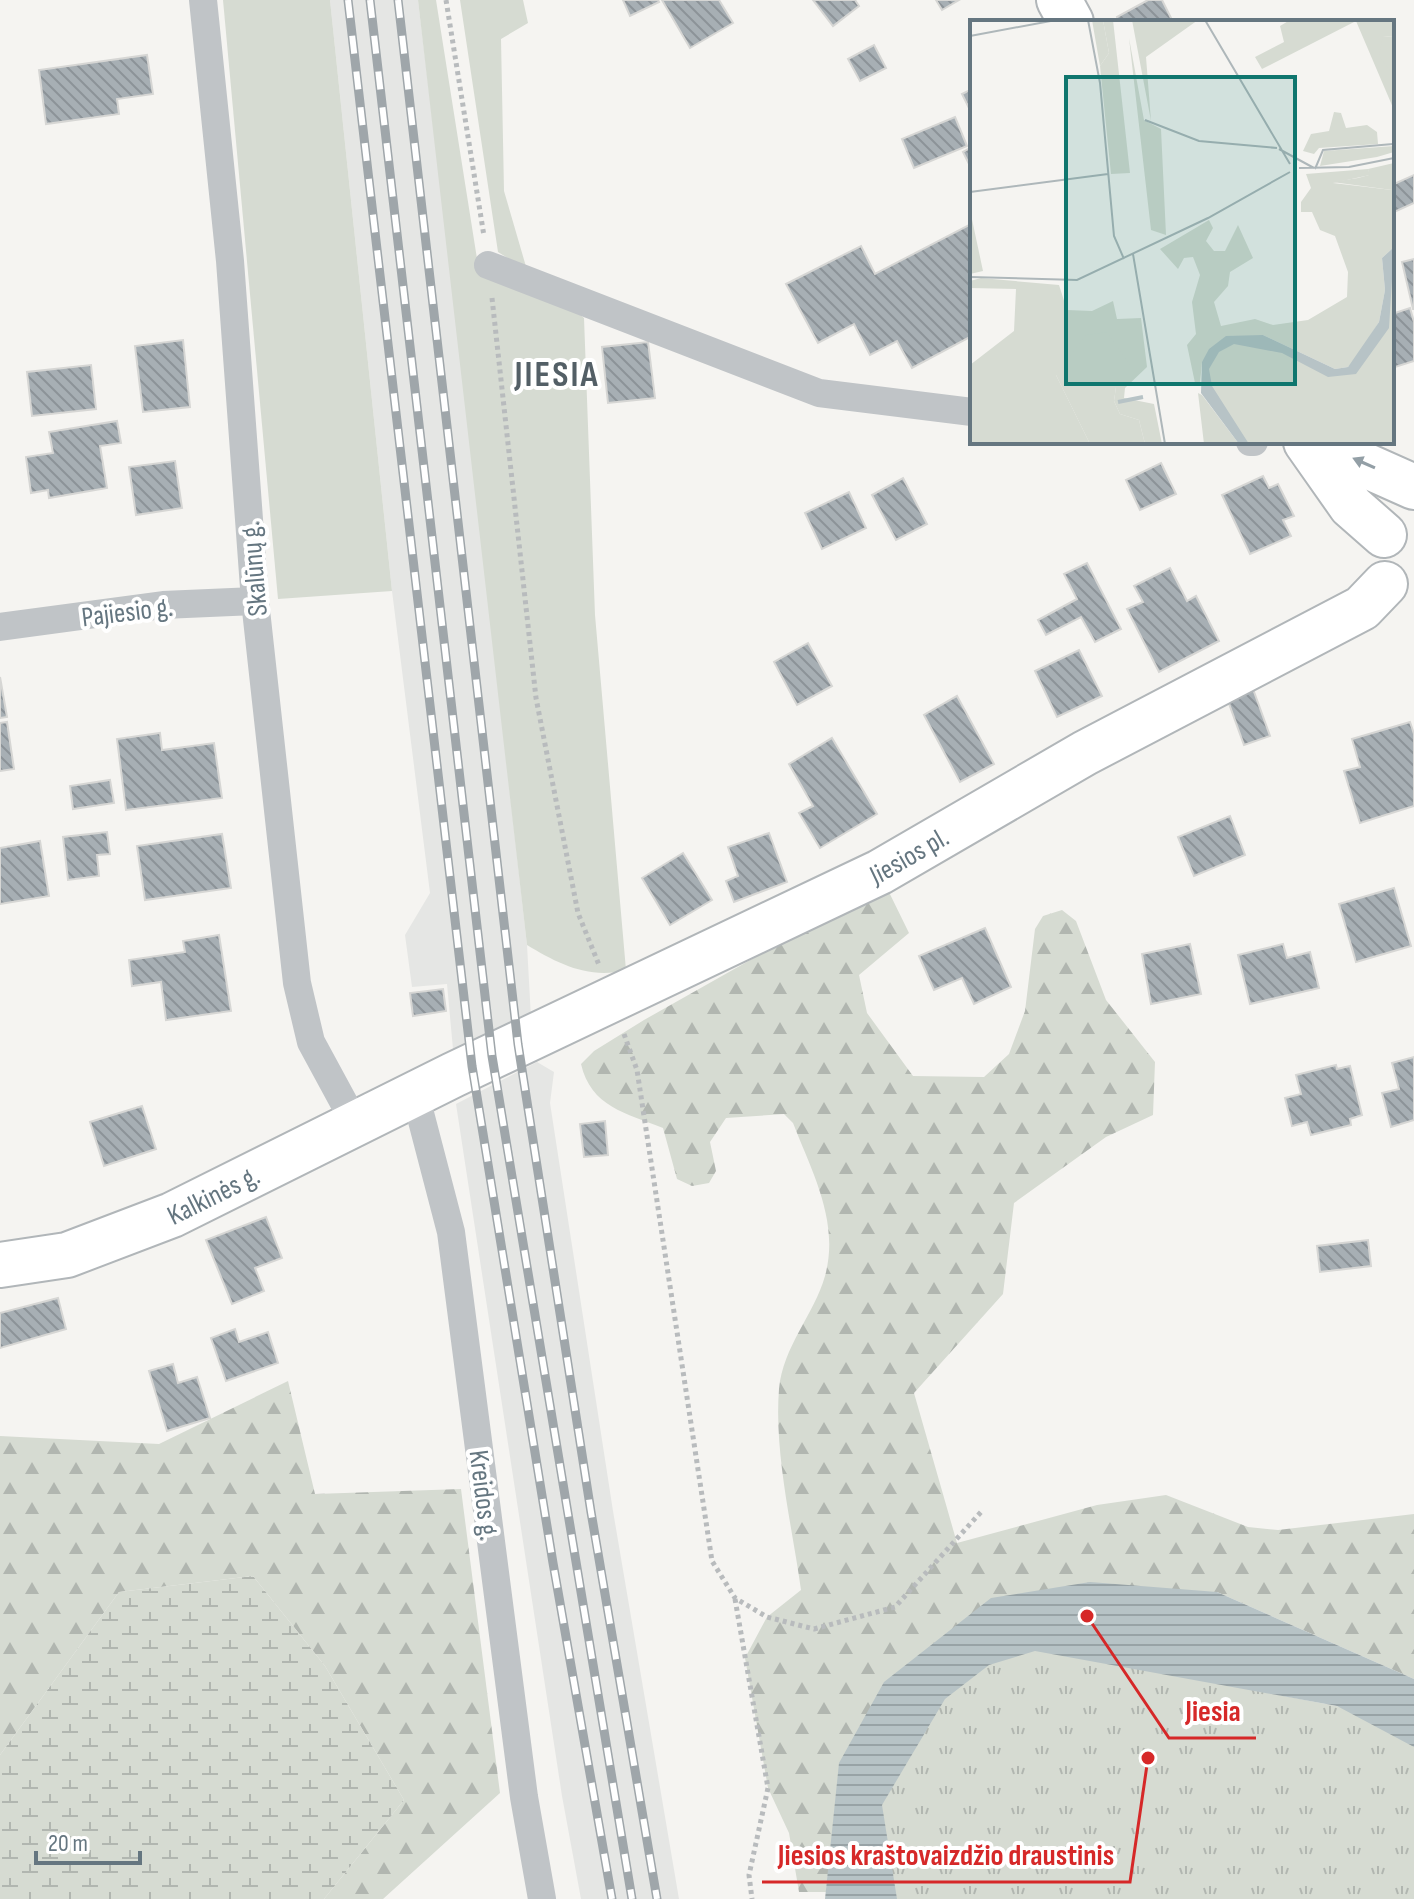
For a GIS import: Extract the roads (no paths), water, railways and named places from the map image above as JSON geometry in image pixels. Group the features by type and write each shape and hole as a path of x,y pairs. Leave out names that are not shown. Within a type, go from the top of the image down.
{"main road":[{"path":"1059,0 1070,20"},
{"path":"1307,444 1351,506 1399,530 1374,554 1375,566 1400,588"},
{"path":"1317,444 1414,487"},
{"name":"Jiesios pl.","path":"415,1094 880,872 1085,753 1400,588"},
{"name":"Kalkinės g.","path":"0,1265 67,1255 172,1215 415,1094"}],"street":[{"name":"Skalūnų g.","path":"203,0 230,261 255,601 297,983 311,1042 356,1125"},
{"path":"488,265 819,393 970,412"},
{"name":"Pajiesio g.","path":"0,627 163,605 255,601"},
{"name":"Kreidos g.","path":"415,1094 451,1232 524,1797 542,1899"}],"railway":[{"path":"348,0 472,1066 553,1563 612,1899"},
{"path":"370,0 492,1056 632,1899"},
{"path":"398,0 518,1044 591,1512 657,1899"}],"place":[{"name":"Jiesia","path":"1087,1616"},
{"name":"Jiesios kraštovaizdžio draustinis","path":"1148,1758"}],"district":[{"name":"JIESIA","path":"557,373"}]}
